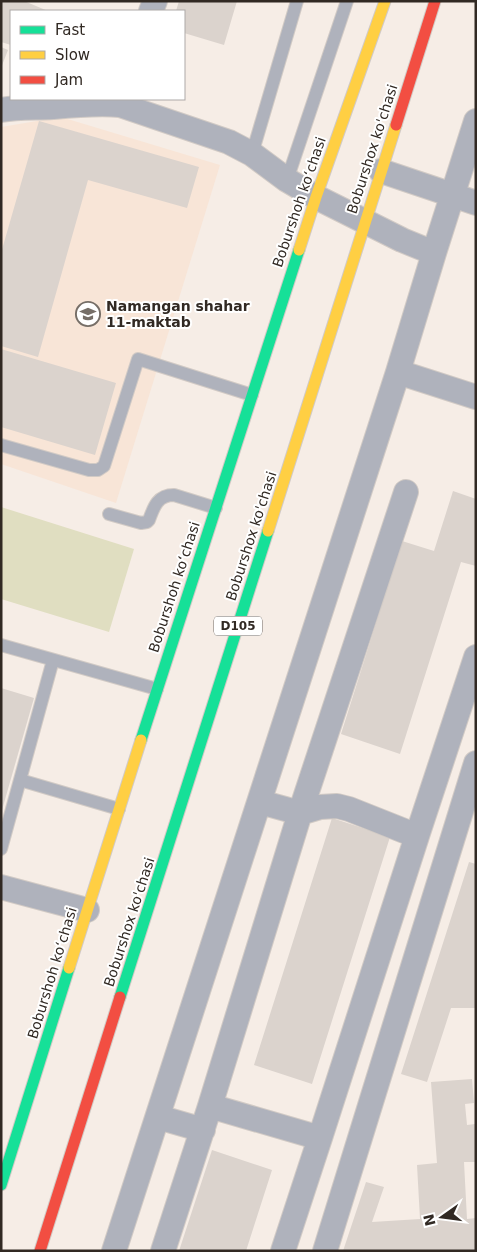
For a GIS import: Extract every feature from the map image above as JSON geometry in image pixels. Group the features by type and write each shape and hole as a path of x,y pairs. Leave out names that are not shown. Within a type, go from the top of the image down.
{"main road":[{"name":"Boburshoh koʻchasi","path":"1,1185 4,1167 252,394 316,197 385,1"},
{"name":"Boburshox ko'chasi","path":"40,1251 435,1"}],"street":[{"path":"1,110 19,107 34,108 121,102 229,142 252,154 287,180 316,197 402,240 434,252"},
{"path":"114,1251 398,372 476,121"},
{"path":"381,171 476,203"},
{"path":"398,372 476,397"},
{"path":"163,1251 203,1130 300,813 406,492"},
{"path":"283,1251 476,657"},
{"path":"325,1251 476,763"},
{"path":"260,802 300,813 320,807 337,806 418,836"},
{"path":"1,887 87,910"},
{"path":"210,1106 320,1138"},
{"path":"158,1117 203,1130"}],"lane":[{"path":"252,154 297,1"},
{"path":"287,180 347,1"},
{"path":"1,444 89,470 98,470 104,466 138,359 252,394"},
{"path":"109,514 141,523 147,522 158,502 167,495 174,495 216,508"},
{"path":"1,645 157,689"},
{"path":"1,849 53,660"},
{"path":"20,780 119,809"}],"shaded area":[{"name":"Namangan shahar 11-maktab","path":"61,117 220,165 116,503 1,464 1,127"},
{"path":"1,507 134,549 109,632 1,599"}],"building":[{"path":"1,1 24,1 46,10 10,10 10,45 1,42"},
{"path":"179,1 237,1 224,45 185,33 185,10 176,10"},
{"path":"1,47 8,50 1,68"},
{"path":"39,121 199,167 187,208 88,180 38,357 1,346 1,253"},
{"path":"1,349 116,383 95,455 1,427"},
{"path":"453,491 476,499 476,566 461,562 400,754 341,734 402,541 434,551"},
{"path":"1,688 34,698 2,810 1,810"},
{"path":"332,818 390,837 312,1084 254,1065"},
{"path":"469,862 476,864 476,1008 451,1008 427,1082 401,1074"},
{"path":"472,1079 474,1103 465,1104 467,1125 475,1124 476,1162 464,1162 467,1219 476,1218 476,1251 343,1251 366,1182 384,1187 372,1222 420,1219 417,1165 437,1163 431,1082"},
{"path":"212,1150 272,1170 246,1251 179,1251"}],"traffic: fast":[{"path":"141,740 299,250"},
{"path":"120,997 268,531"},
{"path":"1,1185 69,968"}],"traffic: slow":[{"path":"299,250 385,1"},
{"path":"268,531 396,125"},
{"path":"69,968 141,740"}],"traffic: jam":[{"path":"396,125 435,1"},
{"path":"40,1251 120,997"}],"place":[{"name":"Namangan shahar 11-maktab","path":"88,314"}]}
